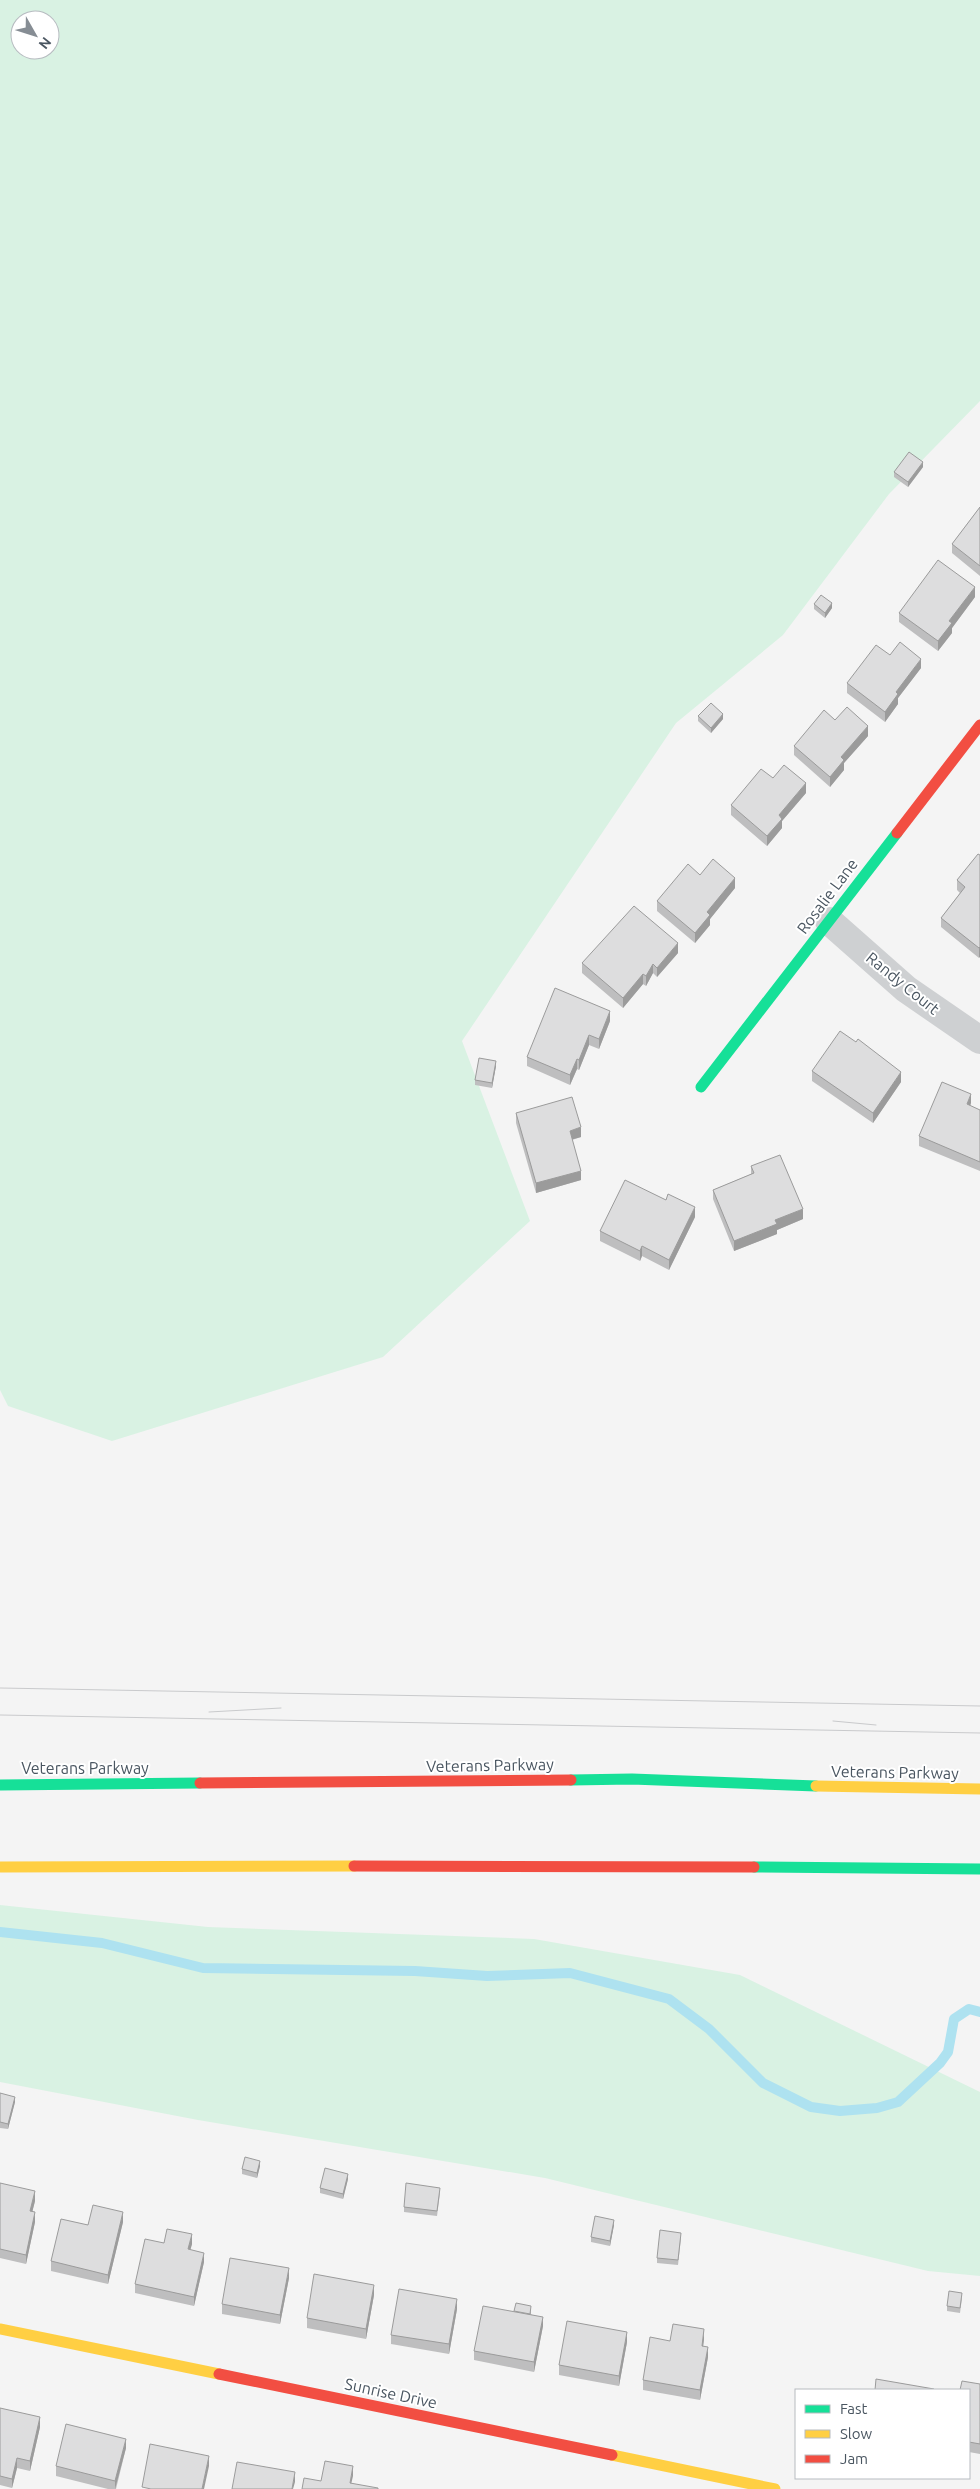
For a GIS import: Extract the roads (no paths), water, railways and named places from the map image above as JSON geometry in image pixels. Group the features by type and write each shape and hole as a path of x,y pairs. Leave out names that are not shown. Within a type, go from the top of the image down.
{"main road":[{"name":"Rosalie Lane","path":"701,1087 980,725"},
{"name":"Veterans Parkway","path":"0,1785 632,1779 886,1789 980,1789"},
{"path":"0,1867 509,1865 980,1870"},
{"name":"Sunrise Drive","path":"0,2329 775,2489"}],"street":[{"name":"Randy Court","path":"829,921 906,990 980,1040"}],"waterway":[{"path":"0,1932 102,1943 203,1968 415,1971 487,1976 570,1973 669,1999 709,2029 763,2083 811,2107 840,2111 877,2108 898,2102 940,2063 948,2052 954,2019 969,2009 980,2012"}],"tram line":[{"path":"0,1688 980,1706"},
{"path":"209,1712 281,1708"},
{"path":"0,1715 980,1733"},
{"path":"833,1721 876,1725"}]}
